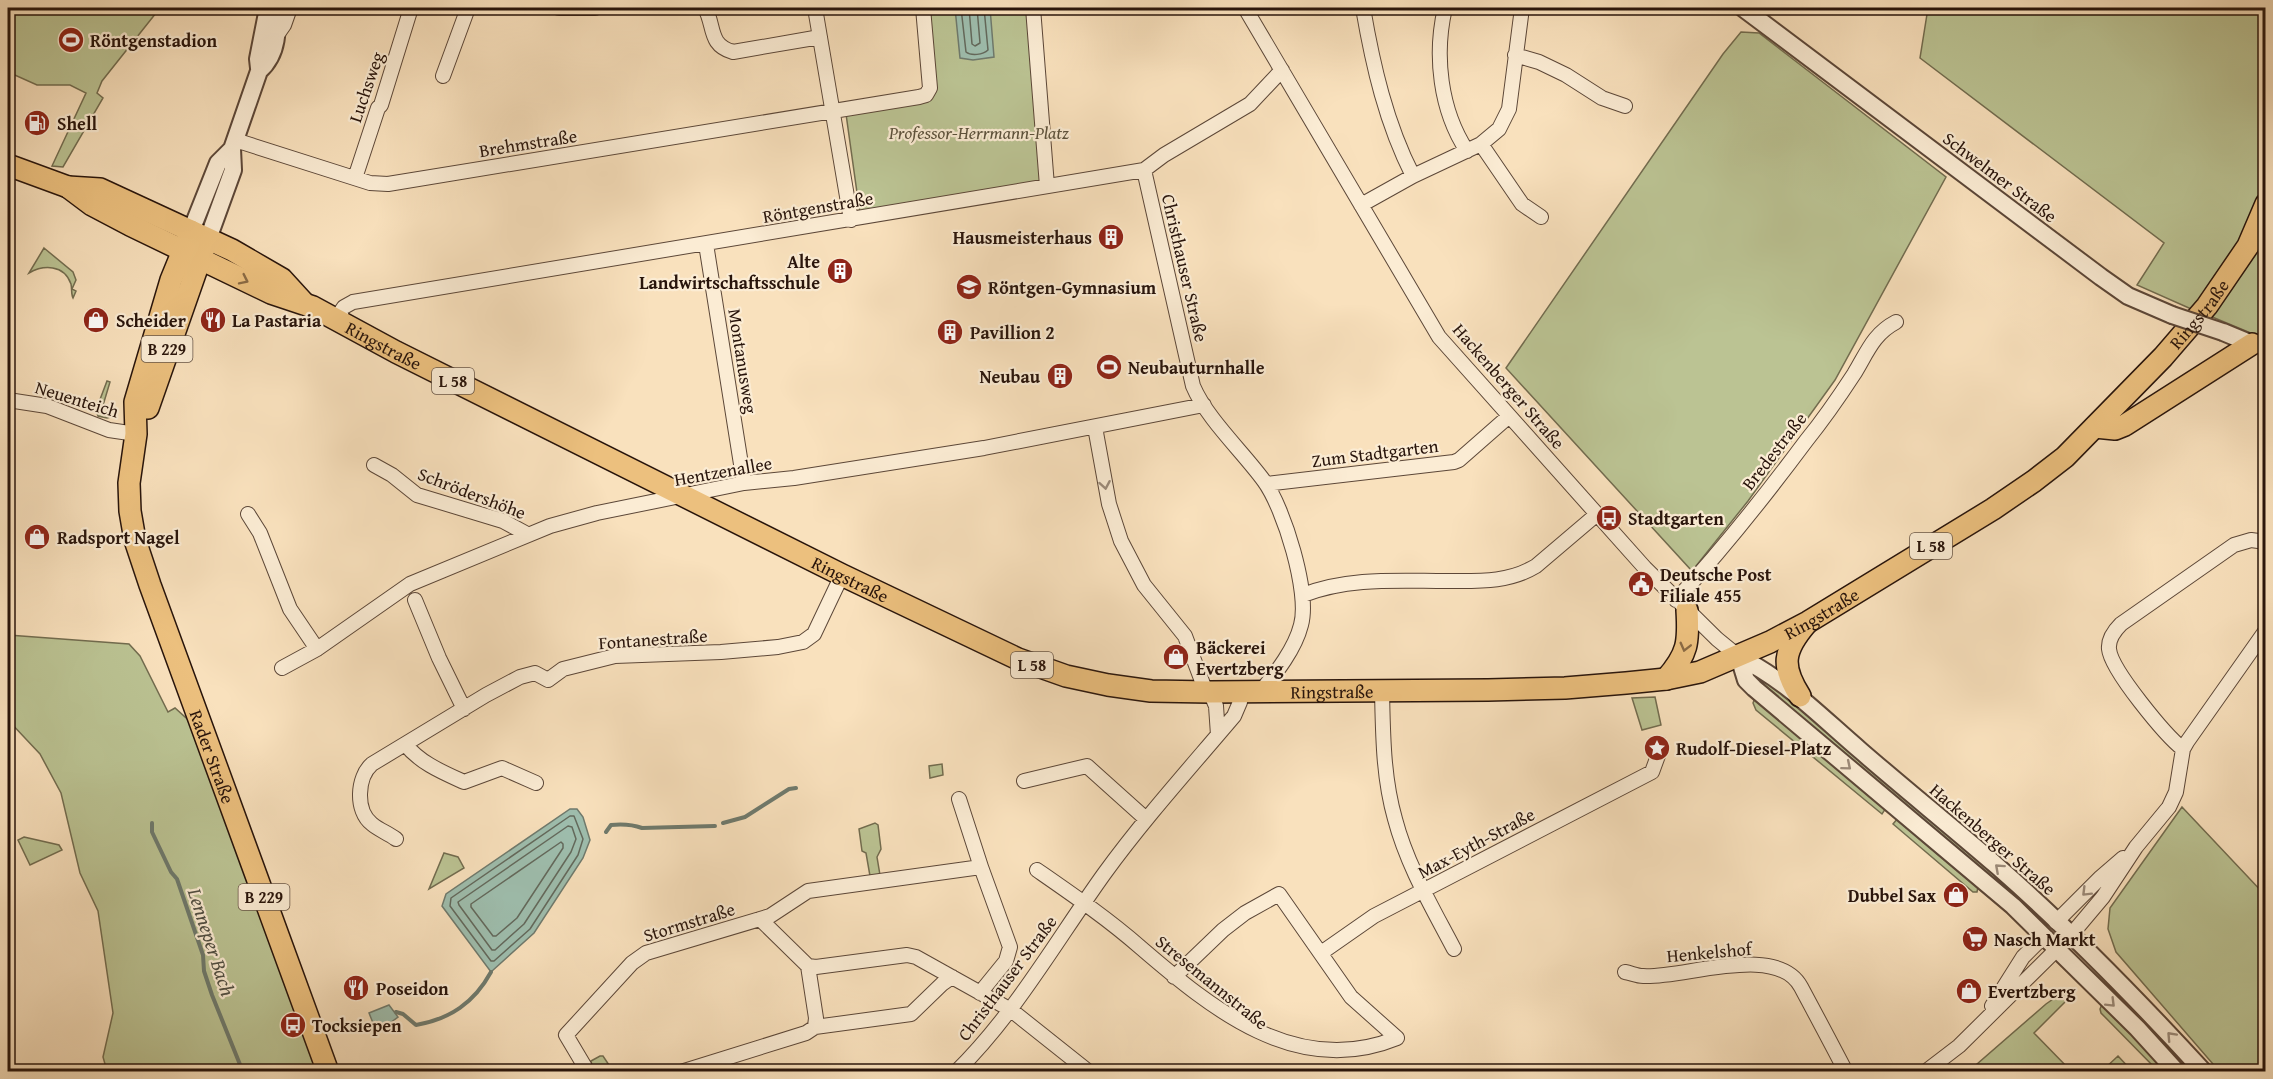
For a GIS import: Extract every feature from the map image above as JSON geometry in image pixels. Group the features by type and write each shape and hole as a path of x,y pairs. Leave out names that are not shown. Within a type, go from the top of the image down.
{"main road":[{"name":"Ringstraße","path":"8,165 68,187 100,189 200,235 282,279 303,302"},
{"name":"Ringstraße","path":"68,187 92,205 191,255 271,293 303,302 395,352 842,575 1018,659 1066,676 1127,688 1208,692 1565,688 1666,679 1700,672 1739,657 1808,622 2034,482 2065,457 2163,357 2207,306 2248,246 2265,204"},
{"name":"B 229","path":"191,255 200,235"},
{"name":"Rader Straße","path":"191,255 171,280 135,402 136,434 129,497 131,524 140,556 328,1071"},
{"path":"2095,427 2115,429 2125,425 2252,344"},
{"path":"1666,679 1681,662 1688,645 1682,605"},
{"path":"1800,696 1789,679 1787,663 1794,638 1808,622"}],"street":[{"path":"259,71 268,63 276,35 274,14 268,8"},
{"path":"233,144 259,71 258,59 268,8"},
{"path":"276,35 284,25 290,8"},
{"name":"Luchsweg","path":"355,178 378,108 381,105 411,8"},
{"path":"443,76 468,8"},
{"path":"559,8 595,8"},
{"path":"705,8 720,47 733,52 820,37"},
{"path":"815,8 851,220"},
{"name":"Brehmstraße","path":"233,144 370,183 388,184 919,97 928,93 930,84 923,8"},
{"path":"1033,8 1047,186"},
{"name":"Hackenberger Straße","path":"1245,8 1439,337 1508,417 1596,514 1717,639 1739,657 1757,666 1800,696 1860,751 1996,866 2125,988 2204,1071"},
{"path":"1363,8 1377,80 1397,141 1413,176"},
{"path":"1445,8 1440,48 1443,88 1451,122 1467,151"},
{"path":"1361,205 1413,176 1481,144 1499,129 1506,117 1522,8"},
{"name":"Schwelmer Straße","path":"1750,11 2128,296 2172,315 2252,344"},
{"path":"1515,55 1539,62 1566,75 1602,98 1625,106"},
{"name":"Röntgenstraße","path":"336,319 344,307 353,302 1144,170 1164,155 1250,104 1282,70"},
{"name":"B 229","path":"200,235 233,170 233,144"},
{"path":"1481,144 1522,204 1541,217"},
{"name":"Christhauser Straße","path":"1144,170 1193,386 1204,405 1266,484 1284,524 1303,595 1303,617 1298,636 1275,674 1261,691"},
{"name":"Montanusweg","path":"706,244 744,483"},
{"name":"Bredestraße","path":"1682,605 1726,543 1807,440 1875,338 1882,329 1896,322"},
{"name":"Neuenteich","path":"8,400 47,406 109,430 136,434"},
{"name":"Hentzenallee","path":"282,668 317,649 410,584 527,534 588,516 744,483 874,465 1095,427 1204,405"},
{"name":"Zum Stadtgarten","path":"1266,484 1454,462 1508,417"},
{"path":"1095,427 1108,504 1121,541 1144,585 1185,636 1216,706 1218,735"},
{"name":"Schrödershöhe","path":"374,465 392,475 417,495 503,521 527,534"},
{"path":"248,514 260,533 290,609 317,649"},
{"path":"1303,595 1335,585 1371,581 1481,581 1508,578 1536,566 1596,514"},
{"path":"2183,749 2171,740 2118,672 2111,657 2109,643 2115,630 2121,624 2234,544 2251,540 2265,542"},
{"name":"Fontanestraße","path":"396,838 375,827 367,819 361,796 361,782 367,768 464,708 520,677 535,673 548,680 563,669 615,656 758,649 803,642 814,634 842,575"},
{"path":"414,600 464,708"},
{"path":"1925,1071 1959,1046 2071,935 2103,897 2136,847 2163,816 2174,798 2183,749 2265,630"},
{"name":"Hackenberger Straße","path":"1739,657 1746,680 1754,688 2013,906 2177,1071"},
{"path":"1382,691 1384,760 1390,798 1402,842 1454,949"},
{"name":"Christhauser Straße","path":"956,1071 974,1054 1011,1010 1102,876 1146,819 1234,716 1240,702 1240,692"},
{"path":"405,744 412,753 432,767 464,782 502,768 536,783"},
{"name":"Max-Eyth-Straße","path":"1321,953 1374,916 1652,772 1659,753"},
{"path":"1024,781 1087,766 1146,819"},
{"path":"959,799 1010,947 1006,961 980,993"},
{"path":"1975,1030 2023,957 2101,877 2136,847"},
{"path":"760,919 770,916 808,891 981,867"},
{"path":"1037,870 1085,903"},
{"path":"1174,976 1223,930 1245,913 1279,894 1321,953"},
{"name":"Stresemannstraße","path":"1085,903 1237,1029 1260,1044 1310,1060 1346,1059 1364,1056 1385,1047 1397,1038 1351,998 1321,953"},
{"name":"Stormstraße","path":"588,1071 566,1035 632,963 646,953 760,919 808,966"},
{"path":"815,1027 816,1018 808,966 816,967 910,955 1011,1010 1089,1071"},
{"name":"Henkelshof","path":"1625,972 1644,976 1750,964 1769,966 1782,971 1801,987 1846,1071"},
{"path":"681,1071 720,1066 806,1033 815,1027 911,1014 952,977"}],"green space":[{"name":"Röntgenstadion","path":"8,8 160,8 102,81 97,93 103,98 63,167 52,166 86,93 70,85 37,85 8,72"},
{"name":"Professor-Herrmann-Platz","path":"927,8 1028,8 1042,181 860,214 846,114 923,103 931,97"},
{"path":"1928,8 2265,8 2265,185 2247,234 2198,312 2137,285 2164,243 1920,58"},
{"path":"1741,32 1759,33 1946,177 1835,380 1748,501 1692,571 1506,368 1723,54"},
{"path":"2265,226 2265,339 2205,314"},
{"path":"44,248 73,272 76,280 72,289 76,291 73,298 68,277 58,270 47,268 29,273"},
{"path":"107,381 110,382 101,412 115,416 107,418 98,416 96,410"},
{"path":"8,635 129,644 140,656 168,712 175,708 195,726 322,1071 107,1071 103,1057 113,1013 98,911 80,873 61,793 40,754 8,720"},
{"path":"1766,680 2036,911 2034,913 2000,883 1951,847 1760,687"},
{"path":"1655,697 1661,725 1642,730 1632,698"},
{"path":"1755,698 1886,808 1882,814 1756,710 1753,703"},
{"path":"942,764 943,775 930,778 929,766"},
{"path":"2182,807 2265,895 2265,1071 2219,1071 2116,952 2108,929 2110,908"},
{"path":"1898,818 1978,887 1977,892 1973,892 1893,824"},
{"path":"875,823 878,825 881,849 877,857 880,875 870,876 866,853 862,851 859,829"},
{"path":"24,837 59,845 62,850 30,865 18,840"},
{"path":"444,853 458,857 464,868 429,889"},
{"path":"2078,958 2198,1071 2186,1071 2076,960"},
{"path":"2068,993 2071,996 2034,1033 2071,1071 1969,1071 2046,1004 2059,995"},
{"path":"2103,1002 2170,1071 2158,1071 2101,1013"},
{"path":"603,1056 613,1071 593,1071 591,1061"},
{"path":"2118,1056 2132,1071 2102,1071"}],"water":[{"path":"955,8 990,8 994,57 973,60 960,58"},
{"path":"570,809 577,809 583,817 590,840 583,858 534,933 491,972 442,906 446,894"},
{"path":"389,1005 398,1017 386,1026 375,1028 369,1013"}],"waterway":[{"name":"Tocksiepen","path":"723,823 745,817 789,789 796,788"},
{"name":"Lenneper Bach","path":"152,823 152,832 171,872 177,879 203,955 204,971 212,995 243,1072"},
{"name":"Tocksiepen","path":"606,832 611,825 630,825 642,828 715,826"},
{"name":"Tocksiepen","path":"396,1012 403,1014 416,1025 440,1019 469,1001 491,972"}],"place":[{"name":"Röntgenstadion","path":"71,40"},
{"name":"Shell","path":"37,123"},
{"name":"Hausmeisterhaus","path":"1111,237"},
{"name":"Alte Landwirtschaftsschule","path":"840,271"},
{"name":"Röntgen-Gymnasium","path":"969,287"},
{"name":"Scheider","path":"96,320"},
{"name":"La Pastaria","path":"213,320"},
{"name":"Pavillion 2","path":"950,332"},
{"name":"Neubauturnhalle","path":"1109,367"},
{"name":"Neubau","path":"1060,376"},
{"name":"Stadtgarten","path":"1609,518"},
{"name":"Radsport Nagel","path":"37,537"},
{"name":"Deutsche Post Filiale 455","path":"1641,584"},
{"name":"Bäckerei Evertzberg","path":"1176,657"},
{"name":"Rudolf-Diesel-Platz","path":"1657,748"},
{"name":"Dubbel Sax","path":"1956,895"},
{"name":"Nasch Markt","path":"1975,939"},
{"name":"Poseidon","path":"356,988"},
{"name":"Evertzberg","path":"1969,991"},
{"name":"Tocksiepen","path":"293,1025"}]}
